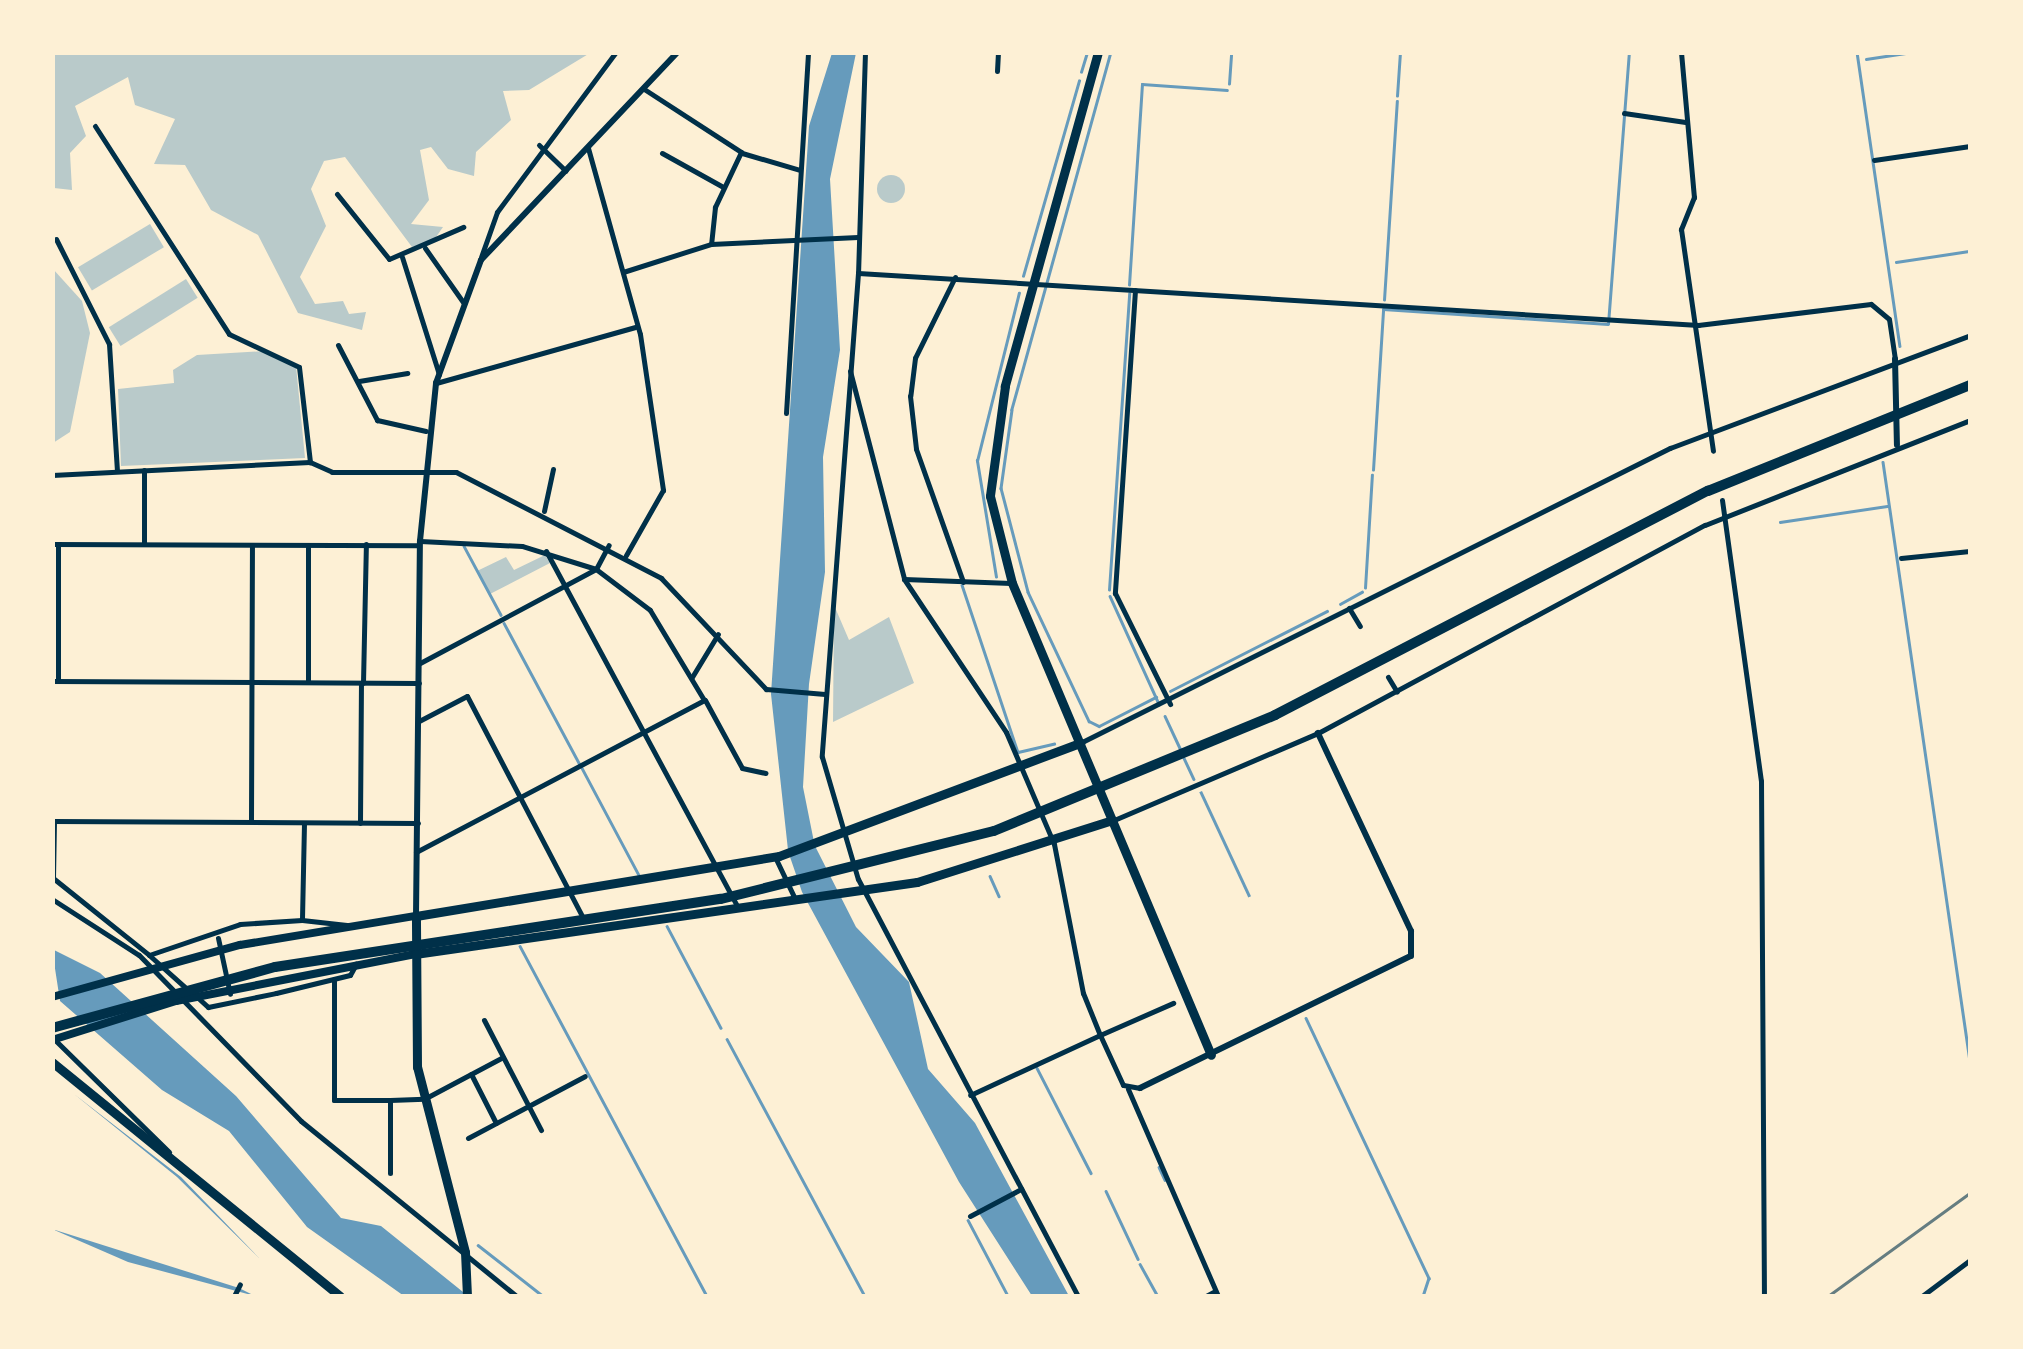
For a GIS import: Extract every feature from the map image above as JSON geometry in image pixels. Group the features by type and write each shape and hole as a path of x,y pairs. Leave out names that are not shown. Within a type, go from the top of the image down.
{"highway":[{"path":"52,1026 275,967 867,865 1031,816 1194,750 1640,523 1877,417 1970,382"}],"main road":[{"path":"1098,52 1034,282 990,466 992,516 1012,583 1211,1055"},
{"path":"52,997 240,945 715,870 777,856 1080,743"},
{"path":"52,1039 265,981 356,964 862,890 1054,844 1112,820"},
{"path":"416,916 424,1098 465,1252 467,1296"},
{"path":"52,1062 169,1152 340,1296"}],"street":[{"path":"416,916 420,543 426,430 436,383 496,212 546,152 616,52"},
{"path":"481,260 678,52"},
{"path":"786,413 800,236 808,52"},
{"path":"865,52 856,237 858,273 823,694 822,757 838,836 862,890 1078,1296"},
{"path":"996,71 998,52"},
{"path":"1681,52 1694,197 1681,229 1698,326 1713,452"},
{"path":"644,89 740,152 800,170"},
{"path":"1624,113 1686,122"},
{"path":"95,126 229,334 299,367 310,462"},
{"path":"539,145 566,171"},
{"path":"1874,160 1970,146"},
{"path":"588,148 637,326 663,490 626,554"},
{"path":"710,244 723,187 740,152"},
{"path":"662,153 723,187"},
{"path":"336,194 389,259 424,248 463,227"},
{"path":"622,272 710,244 800,236 856,237"},
{"path":"56,239 108,336 118,471"},
{"path":"424,248 462,302"},
{"path":"402,257 439,374"},
{"path":"858,273 1698,326 1876,305 1889,319 1895,359 1898,445"},
{"path":"955,278 915,358 910,396 916,448 963,582"},
{"path":"1135,290 1116,593 1170,704"},
{"path":"436,383 637,326"},
{"path":"1080,743 1170,704 1349,608 1710,432 1895,359 1970,335"},
{"path":"338,345 380,423 426,430"},
{"path":"849,369 904,579 1021,766 1054,844 1082,993 1128,1088 1216,1294 1206,1296"},
{"path":"359,381 407,372"},
{"path":"1112,820 1318,732 1726,516 1898,445 1970,420"},
{"path":"52,475 310,462 332,472 456,472 626,554 718,634 772,690 823,694"},
{"path":"544,512 552,469"},
{"path":"144,470 144,544"},
{"path":"1722,500 1761,781 1764,1296"},
{"path":"419,683 55,681 55,544 420,543 546,551 596,568 650,610 742,768 765,772"},
{"path":"360,823 366,544"},
{"path":"308,545 308,682"},
{"path":"419,663 596,568 609,545"},
{"path":"251,821 252,546"},
{"path":"546,551 738,908"},
{"path":"1901,558 1970,551"},
{"path":"904,579 1012,583"},
{"path":"1349,608 1360,626"},
{"path":"692,677 718,634"},
{"path":"1388,677 1397,692"},
{"path":"419,722 467,696 590,930"},
{"path":"416,852 704,700"},
{"path":"1128,1088 1140,1088 1397,969 1412,952 1411,931 1318,732"},
{"path":"418,823 53,821 53,878 205,1008 301,1121 516,1296"},
{"path":"302,920 304,823"},
{"path":"777,856 796,899"},
{"path":"52,898 144,954 218,938 240,924 302,920 356,926"},
{"path":"218,938 231,1000"},
{"path":"205,1008 334,981 356,964"},
{"path":"334,981 334,1100 424,1098 503,1057"},
{"path":"970,1095 1174,1003"},
{"path":"484,1020 542,1130"},
{"path":"52,1039 169,1152"},
{"path":"470,1074 496,1123"},
{"path":"468,1138 586,1076"},
{"path":"390,1100 390,1173"},
{"path":"971,1216 1020,1190"},
{"path":"1922,1296 1970,1260"},
{"path":"234,1296 240,1284"}],"shaded area":[{"path":"52,53 590,53 529,90 503,91 511,120 476,152 474,176 448,169 431,147 420,150 429,200 411,224 443,227 434,240 412,247 345,157 324,161 311,189 326,226 300,277 315,304 343,301 349,314 366,312 362,330 298,313 258,235 211,210 185,165 154,164 175,119 135,105 128,77 75,106 86,136 70,153 72,190 54,188"},
{"path":"891,175 901,179 905,189 901,199 891,203 881,199 877,189 881,179"},
{"path":"150,224 164,247 92,290 78,267"},
{"path":"53,269 82,301 90,333 70,432 53,443"},
{"path":"186,279 198,298 120,346 109,327"},
{"path":"265,351 296,366 305,458 121,466 118,389 174,383 173,370 197,355"},
{"path":"545,555 550,563 490,594 477,571 506,557 514,570"},
{"path":"834,605 849,640 889,617 914,683 833,722"}],"water":[{"path":"832,53 856,53 830,179 840,350 823,457 825,572 809,684 803,787 814,842 788,850 771,694 809,126"},
{"path":"1202,791 1251,896 1248,897"},
{"path":"815,846 856,927 909,982 928,1069 975,1123 1069,1296 1032,1296 959,1182 802,892 789,854"},
{"path":"52,949 100,973 236,1096 341,1218 381,1226 468,1296 404,1296 307,1227 229,1131 162,1090 60,1001"},
{"path":"74,1094 181,1177 260,1259 177,1177"},
{"path":"52,1229 239,1288 255,1296 128,1262"}],"waterway":[{"path":"1081,72 1087,52"},
{"path":"1111,52 1012,410 1001,488 1028,592 1089,721 1099,726 1156,697"},
{"path":"1229,84 1231,52"},
{"path":"1397,96 1400,52"},
{"path":"1383,309 1608,324 1629,52"},
{"path":"1857,52 1900,346"},
{"path":"1866,59 1913,52"},
{"path":"1023,276 1079,81"},
{"path":"1129,285 1142,84 1227,90"},
{"path":"1384,300 1397,101"},
{"path":"1896,262 1970,251"},
{"path":"996,577 977,461 1019,293"},
{"path":"1109,590 1129,294"},
{"path":"1373,470 1383,310"},
{"path":"1883,462 1970,1061"},
{"path":"1365,588 1372,475"},
{"path":"1780,522 1887,506"},
{"path":"464,546 501,615"},
{"path":"962,585 1018,752 1054,744"},
{"path":"1340,604 1362,592"},
{"path":"1110,596 1159,704"},
{"path":"1170,691 1327,611"},
{"path":"504,623 579,763"},
{"path":"1165,716 1181,751"},
{"path":"1184,758 1194,779"},
{"path":"582,768 639,875"},
{"path":"990,876 999,896"},
{"path":"667,926 721,1028"},
{"path":"520,946 707,1296"},
{"path":"1306,1018 1429,1278 1423,1296"},
{"path":"727,1039 865,1296"},
{"path":"1037,1068 1091,1173"},
{"path":"1159,1167 1165,1180"},
{"path":"1106,1191 1138,1259"},
{"path":"968,1220 1008,1296"},
{"path":"478,1245 543,1296"},
{"path":"1140,1264 1158,1296"}],"railway":[{"path":"1828,1296 1970,1193"}]}
